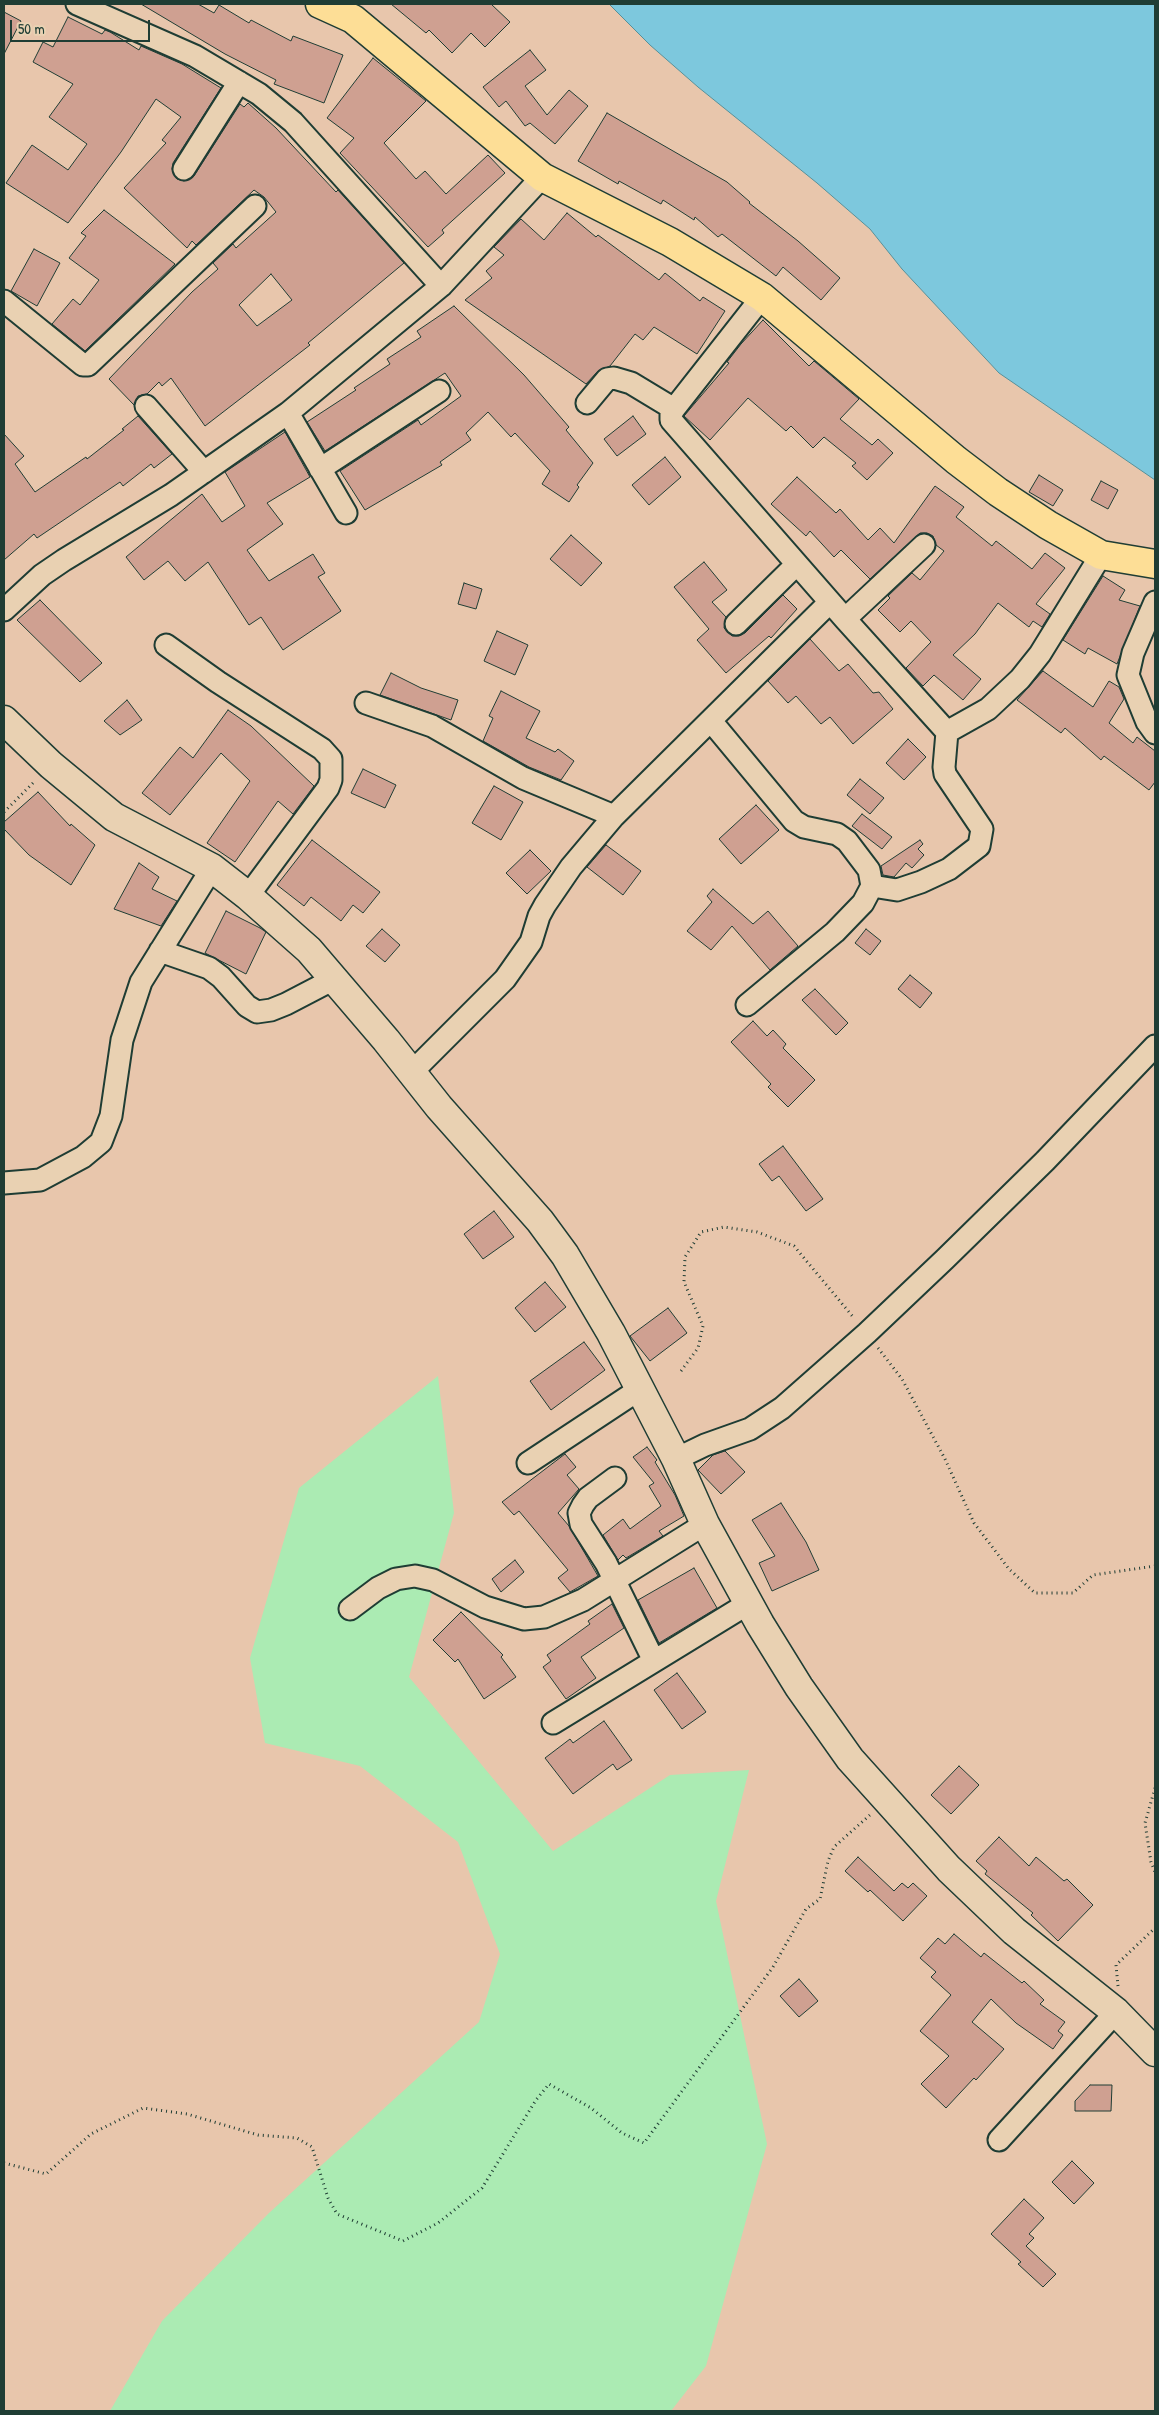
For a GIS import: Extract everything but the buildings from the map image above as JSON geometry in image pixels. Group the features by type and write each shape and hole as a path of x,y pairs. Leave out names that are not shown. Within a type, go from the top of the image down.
{"highway":[{"path":"320,4 353,19 542,177 670,242 762,297 956,460 998,492 1048,525 1101,555 1155,564"}],"street":[{"path":"77,4 195,56 259,94 293,122 441,286"},
{"path":"184,169 239,82"},
{"path":"4,610 42,575 204,472 288,413 441,286 542,177"},
{"path":"4,301 84,365 88,365 255,206"},
{"path":"762,297 674,409 671,414 671,420 845,619 947,732 944,767 946,774 982,829 979,846 949,868 921,882 897,890 872,886"},
{"path":"587,402 607,379 614,378 631,383 674,409"},
{"path":"320,469 439,391"},
{"path":"146,406 204,472"},
{"path":"288,413 346,513"},
{"path":"845,619 924,545"},
{"path":"947,732 988,709 1020,679 1040,654 1101,555"},
{"path":"736,624 797,564"},
{"path":"412,1072 505,979 531,942 539,916 545,905 571,867 614,816 830,602"},
{"path":"1155,602 1132,653 1128,675 1147,722 1155,733"},
{"path":"166,645 218,682 322,749 331,759 331,780 328,788 248,896"},
{"path":"366,703 432,726 524,778 614,816"},
{"path":"4,720 51,765 114,817 212,868 248,896 309,950 540,1221 565,1255 611,1333 676,1459 705,1524 749,1603 799,1687 850,1759 948,1869 1014,1931 1117,2001 1155,2052"},
{"path":"711,721 794,821 804,827 837,834 847,841 869,870 872,886 863,903 835,932 747,1005"},
{"path":"4,1183 40,1180 83,1157 101,1142 111,1116 122,1040 141,982 212,868"},
{"path":"160,951 191,960 209,968 221,977 247,1006 257,1012 271,1010 286,1004 334,979"},
{"path":"676,1459 705,1445 750,1429 782,1408 867,1333 1045,1160 1155,1046"},
{"path":"528,1463 640,1390"},
{"path":"615,1478 588,1498 579,1513 581,1524 614,1580 654,1661"},
{"path":"350,1609 378,1588 396,1579 415,1576 433,1580 485,1607 524,1619 544,1617 582,1600 705,1524"},
{"path":"553,1723 749,1603"},
{"path":"998,2140 1117,2001"}],"path":[{"path":"4,812 51,765"},
{"path":"681,1371 698,1348 703,1326 684,1282 685,1257 701,1232 724,1227 757,1232 794,1246 867,1333 902,1379 946,1459 974,1523 1008,1569 1035,1593 1073,1593 1092,1575 1155,1566"},
{"path":"1155,1788 1145,1823 1151,1862 1155,1872"},
{"path":"4,2163 46,2174 91,2134 143,2108 186,2114 258,2135 297,2138 312,2148 328,2198 337,2214 403,2241 438,2222 482,2188 536,2100 549,2084 591,2108 622,2133 644,2143 773,1968 806,1909 820,1899 828,1861 834,1847 886,1800"},
{"path":"1117,2001 1116,1965 1155,1928"}],"green space":[{"path":"438,1376 454,1513 409,1677 553,1851 670,1775 749,1770 716,1901 767,2144 706,2366 671,2411 110,2411 162,2321 269,2213 479,2022 500,1954 458,1842 360,1766 265,1743 250,1658 299,1488"}],"water":[{"path":"609,4 1155,4 1155,480 999,373 902,269 870,229 817,183 698,87 650,45"}]}
